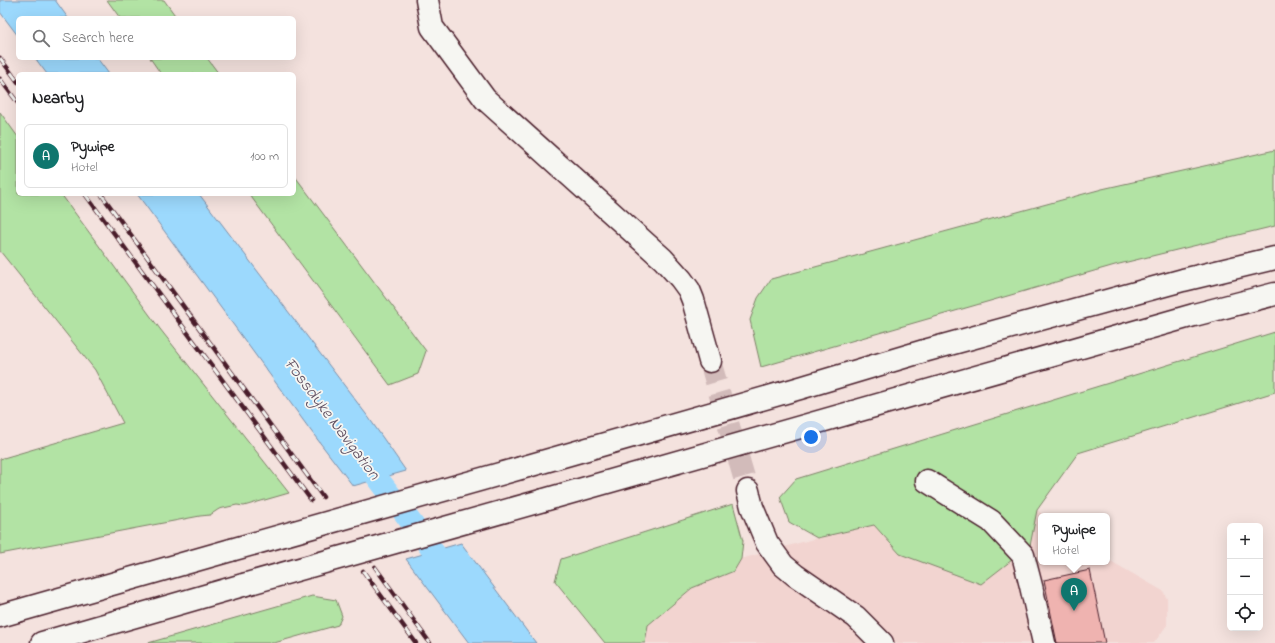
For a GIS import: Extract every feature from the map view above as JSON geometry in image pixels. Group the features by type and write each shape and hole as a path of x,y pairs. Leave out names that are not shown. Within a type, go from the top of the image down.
{"main road":[{"path":"427,0 432,27 485,99 664,259 681,279 689,290 693,300 710,361"},
{"path":"0,616 800,388 924,351 1183,280 1275,258"},
{"path":"42,643 1194,315 1275,294"},
{"path":"927,481 991,521 1023,556 1044,643"},
{"path":"748,491 752,507 767,543 783,565 795,576 856,617 882,643"}],"shaded area":[{"path":"1037,510 1041,513 1038,513 1038,565 1110,565 1110,561 1163,591 1167,599 1167,625 1154,643 645,643 648,625 692,588 734,571 741,559 817,538 874,525 900,554"}],"green space":[{"path":"107,0 164,0 176,16 119,16"},
{"path":"151,60 208,60 218,72 160,72"},
{"path":"0,112 16,134 16,196 62,196 160,329 289,493 244,506 237,505 219,509 210,515 0,554 0,459 123,423 95,370 0,251"},
{"path":"1275,150 1275,226 1115,265 761,367 750,320 758,298 771,279 1102,189"},
{"path":"296,178 426,351 418,374 390,385 250,196 296,196"},
{"path":"1275,332 1275,392 1078,453 1037,510 1030,546 981,584 900,554 874,525 817,538 789,522 780,497 796,479"},
{"path":"733,504 743,541 741,559 734,571 692,588 648,625 645,643 605,643 555,581 561,559"},
{"path":"312,596 336,600 342,616 338,625 274,643 148,643"}],"water":[{"path":"0,0 55,0 67,16 16,16 16,33 0,12"},
{"path":"36,60 98,60 108,72 46,72"},
{"path":"138,196 201,196 369,418 406,471 353,486"},
{"path":"461,543 536,643 469,643 406,559"}],"building":[{"path":"1090,570 1105,643 1057,643 1044,580"}],"waterway":[{"name":"Fossdyke Navigation","path":"361,456 451,575"}],"tunnel":[{"path":"710,361 748,491"}],"railway":[{"path":"0,58 16,79"},
{"path":"0,79 16,100"},
{"path":"86,196 311,500"},
{"path":"102,196 323,497"},
{"path":"375,567 430,643"},
{"path":"363,571 416,643"}],"place":[{"name":"Pywipe","path":"1074,611"}]}
